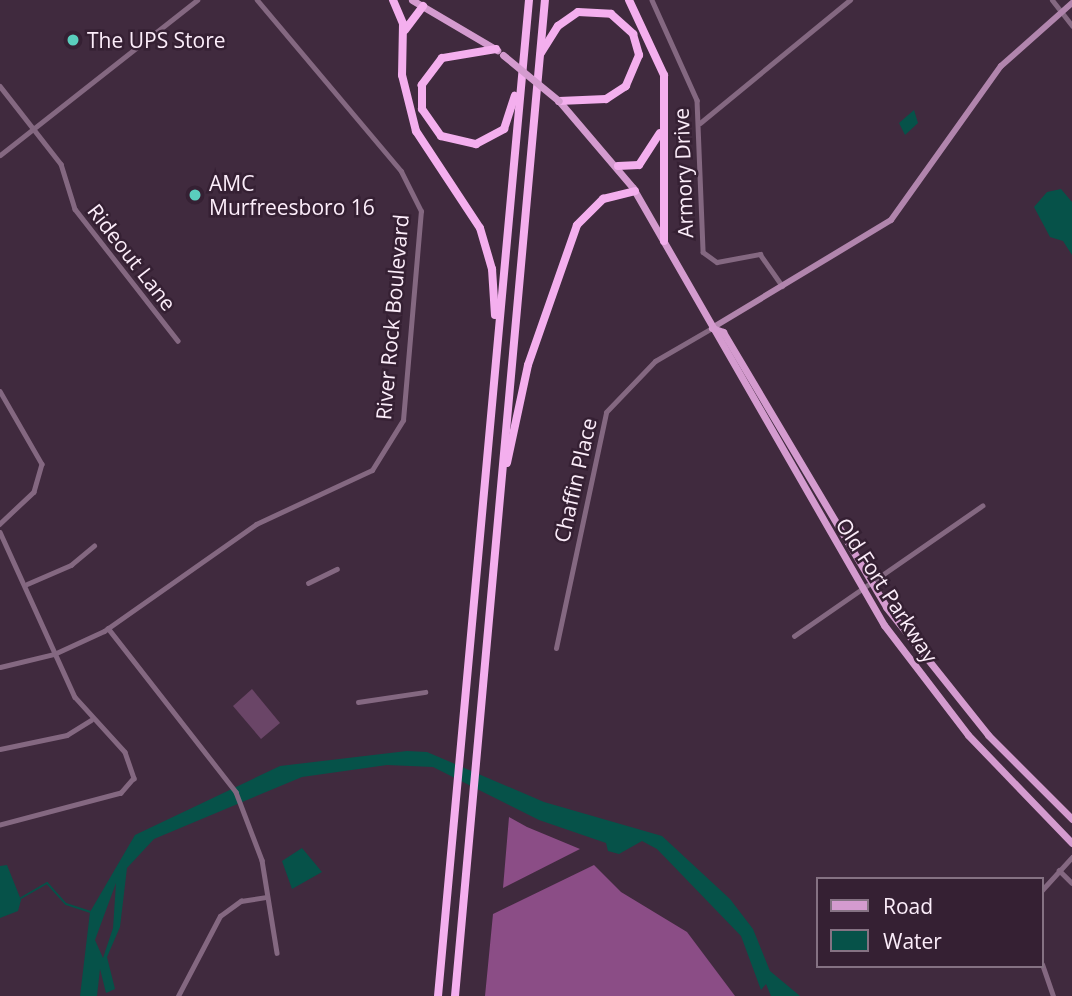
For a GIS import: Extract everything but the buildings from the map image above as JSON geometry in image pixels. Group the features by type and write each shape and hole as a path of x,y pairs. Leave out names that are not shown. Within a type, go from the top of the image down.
{"highway":[{"path":"393,0 403,41"},
{"path":"438,996 529,0"},
{"path":"455,996 480,748 499,500 545,0"},
{"path":"629,0 659,63 666,102 660,181 668,229 664,241"},
{"path":"424,6 410,16 403,41 402,75 416,131 480,228 492,269 496,339"},
{"path":"539,55 558,26 578,12 611,14 633,34 639,55 626,86 606,99 559,101"},
{"path":"499,52 452,53 433,65 421,97 433,130 459,145 495,137 509,122 521,88"},
{"path":"618,166 639,165 653,149 666,102"},
{"path":"499,500 528,365 574,231 597,202 635,191"}],"main road":[{"name":"Old Fort Parkway","path":"412,0 499,52 559,101 618,166 664,241 863,592 968,735 1072,843"},
{"path":"712,328 898,214 1001,66 1072,3"},
{"name":"Old Fort Parkway","path":"712,328 723,332 871,584 979,724 1072,819"}],"street":[{"path":"0,155 198,0"},
{"name":"River Rock Boulevard","path":"0,667 54,654 108,628 256,523 372,470 403,420 421,211 401,171 257,0"},
{"name":"Armory Drive","path":"652,0 693,84 700,123 703,252 718,262 760,254 782,287"},
{"path":"700,123 850,0"},
{"path":"1052,0 1072,26"},
{"name":"Rideout Lane","path":"0,86 61,164 75,209 177,341"},
{"name":"Chaffin Place","path":"556,648 606,412 655,361 712,328"},
{"path":"0,391 41,464 34,492 0,524"},
{"path":"794,636 863,592 982,506"},
{"path":"0,532 27,584 54,654 91,720 130,759 128,789 46,817 0,825"},
{"path":"27,584 71,565 94,546"},
{"path":"308,583 337,569"},
{"path":"108,628 216,764 245,809 262,860 276,953"},
{"path":"358,702 425,692"},
{"path":"0,749 67,734 91,720"},
{"path":"1044,888 1072,857"},
{"path":"1059,870 1072,883"},
{"path":"178,996 220,916 242,901 267,897"},
{"path":"1043,968 1053,996"}],"shaded area":[{"path":"252,689 280,723 261,739 233,706"},
{"path":"509,817 527,827 580,849 503,888"},
{"path":"594,865 621,892 687,932 735,996 485,996 493,914"}],"water":[{"path":"914,110 918,123 905,135 899,123"},
{"path":"1061,189 1072,202 1072,255 1063,241 1050,237 1034,207 1047,192"},
{"path":"407,751 427,752 544,802 662,836 730,899 753,929 770,971 800,996 771,996 766,984 761,990 741,936 657,849 642,841 619,854 608,851 606,843 539,820 433,767 387,765 302,777 154,839 127,868 120,927 107,957 115,989 106,993 100,969 97,996 80,996 90,912 135,835 280,766","holes":["116,883 113,928 103,958 95,940"]},
{"path":"302,848 322,872 292,889 282,861"},
{"path":"7,865 21,900 18,911 0,918 0,866"}],"waterway":[{"path":"21,898 47,883 66,904 90,912"}],"place":[{"name":"The UPS Store","path":"73,40"},
{"name":"AMC Murfreesboro 16","path":"195,195"}]}
